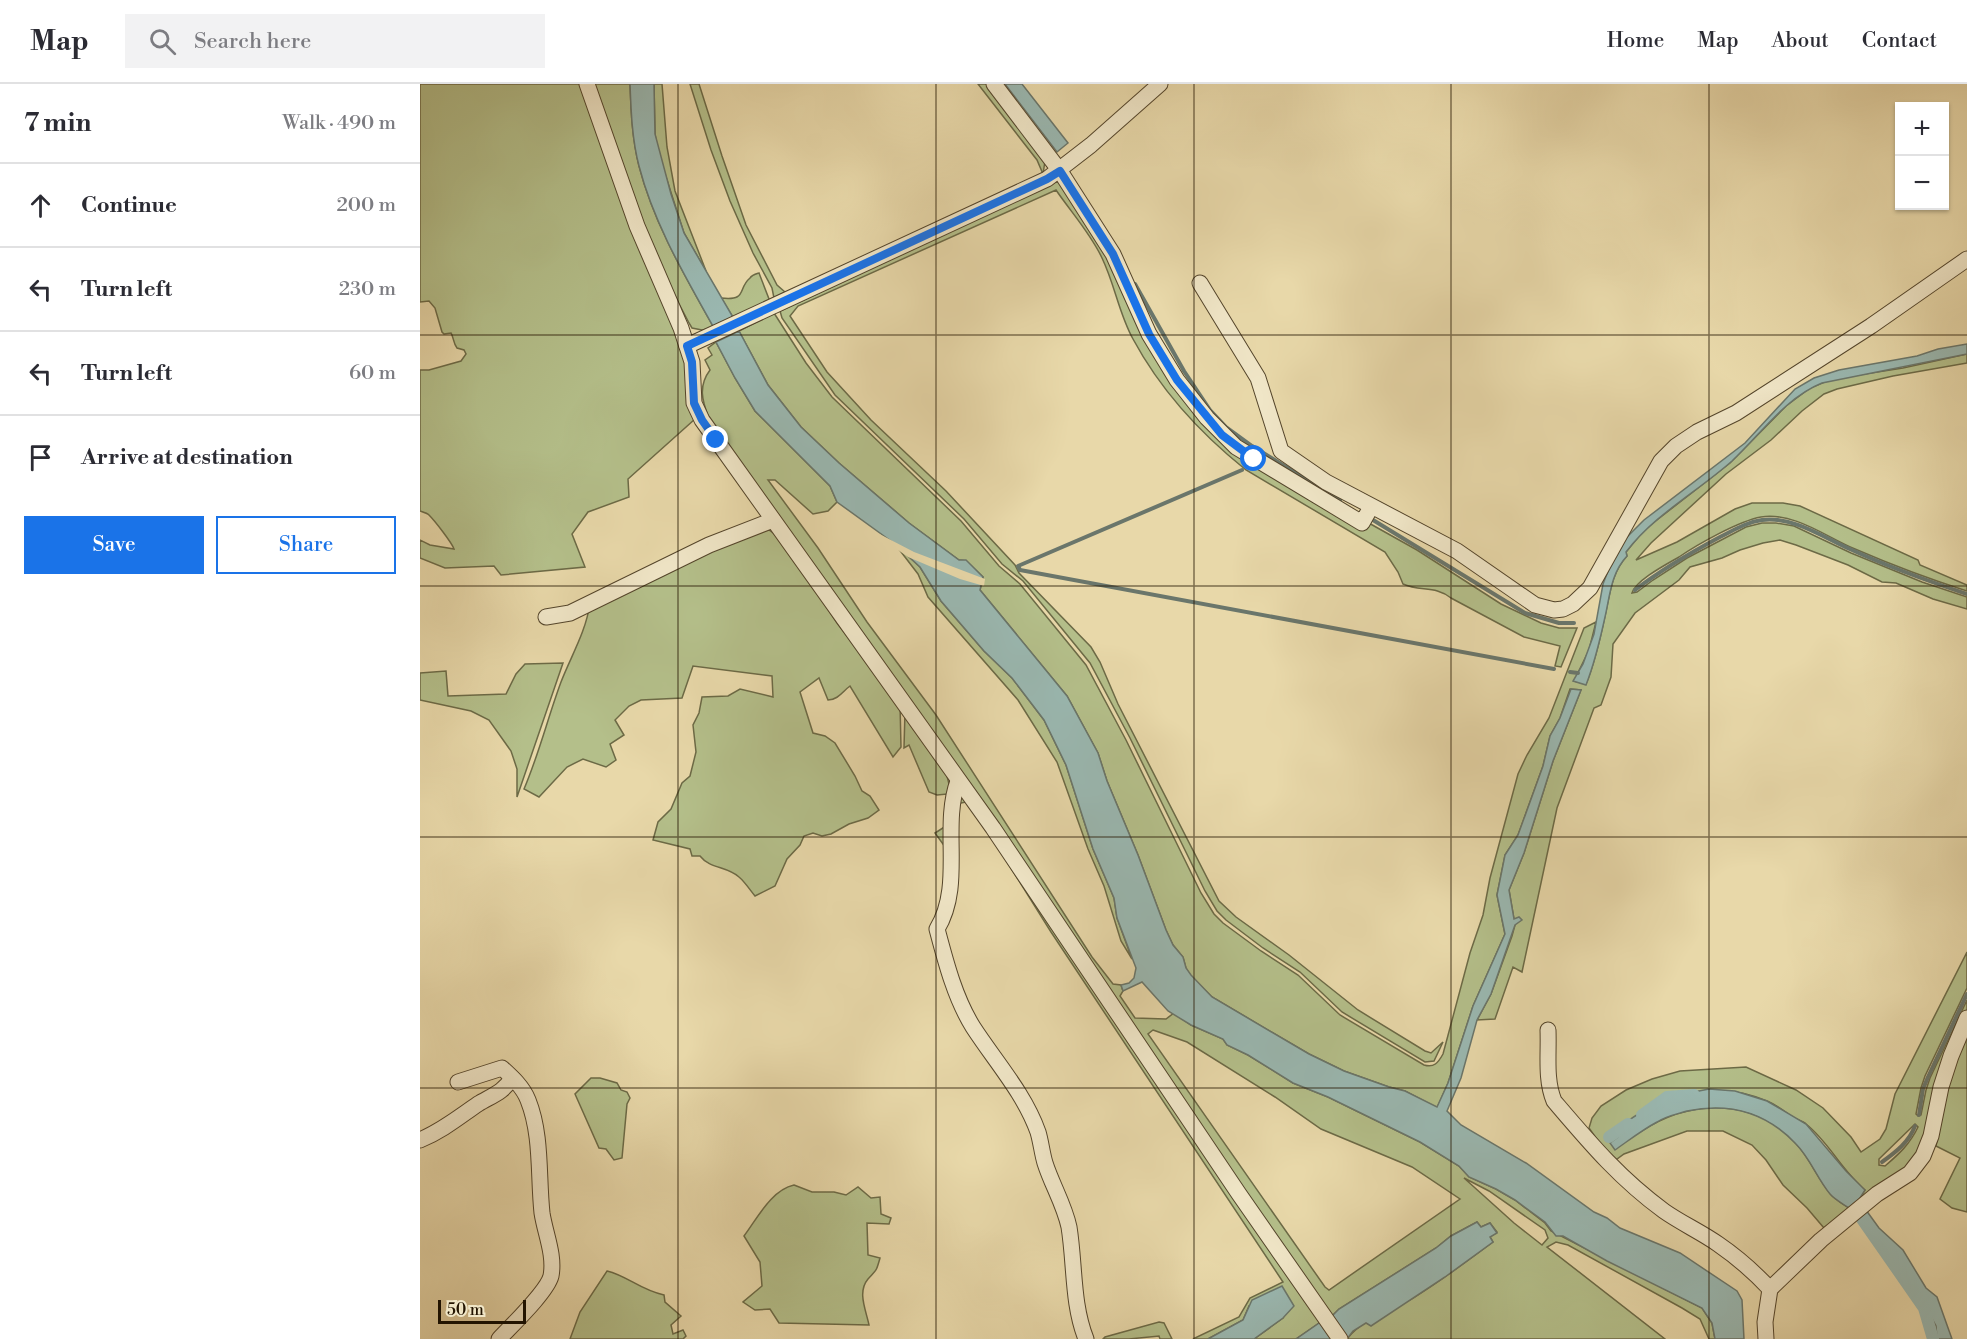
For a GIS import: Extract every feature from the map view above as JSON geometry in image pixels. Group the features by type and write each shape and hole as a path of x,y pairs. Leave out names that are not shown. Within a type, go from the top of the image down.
{"street":[{"path":"587,84 637,226 687,346 692,362 694,403 702,420 993,828 1239,1194 1340,1339"},
{"path":"994,84 1060,171 1113,254 1149,334 1177,380 1207,418 1236,447 1362,523 1371,507"},
{"path":"687,346 1047,179 1060,171 1160,84"},
{"path":"1200,283 1258,378 1281,451 1326,482 1457,551 1535,605 1554,610 1574,604 1596,579 1661,461 1676,447 1697,432 1736,413 1871,326 1967,259"},
{"path":"546,617 570,612 709,545 773,520"},
{"path":"958,781 952,810 949,894 942,921 937,929 951,980 972,1026 1024,1102 1038,1133 1045,1163 1069,1227 1079,1316 1086,1339"},
{"path":"1766,1339 1765,1322 1770,1289 1821,1240 1867,1202 1910,1173 1923,1156 1931,1136 1941,1087 1967,1018"},
{"path":"1548,1030 1549,1090 1554,1101 1611,1167 1631,1186 1744,1263 1770,1289"},
{"path":"458,1082 502,1068 527,1097 535,1123 542,1211 550,1248 551,1268 548,1284 499,1339"},
{"path":"420,1140 435,1134 498,1094 512,1078"}],"green space":[{"path":"420,84 583,84 679,331 695,419 628,479 629,497 588,512 572,534 585,567 501,575 494,566 445,568 420,558 420,540 430,545 454,549 432,518 420,511 420,370 429,370 461,361 466,354 464,350 457,348 451,333 442,332 435,308 429,301 420,302"},
{"path":"591,84 630,84 635,146 645,187 671,249 714,328 702,330 692,328 661,269"},
{"path":"654,84 662,84 667,147 675,191 706,271 684,233 658,152 655,134"},
{"path":"690,84 699,84 746,225 777,285 785,292 774,298 772,288 753,253 730,201"},
{"path":"978,84 988,84 1045,161 1043,174 1037,160"},
{"path":"1058,181 1112,264 1203,419 1501,604 1541,623 1559,628 1577,628 1561,667 1555,666 1560,646 1524,637 1439,591 1403,584 1385,552 1246,470 1229,456 1169,394 1144,358 1128,329 1097,249 1056,190 798,306 790,316 827,372 871,420 946,491 1015,565 1019,573 1091,647 1219,901 1236,917 1289,955 1358,1010 1425,1051 1431,1053 1443,1042 1434,1061 1425,1062 1342,1012 1300,972 1263,948 1217,911 1090,663 1023,581 1002,564 964,519 835,395 782,318 780,311"},
{"path":"759,273 769,299 766,304 734,319 721,298 739,296 746,282"},
{"path":"774,313 806,363 832,397 961,521 999,566 1020,584 1086,665 1126,740 1201,893 1214,914 1261,951 1298,975 1340,1015 1424,1065 1435,1064 1443,1054 1470,953 1483,915 1490,878 1518,774 1549,718 1584,628 1596,622 1589,650 1574,681 1586,684 1597,651 1612,584 1627,556 1626,552 1644,530 1730,463 1786,406 1810,388 1832,379 1903,368 1967,354 1967,363 1893,376 1824,394 1771,440 1726,474 1651,543 1636,560 1677,542 1735,509 1752,503 1783,503 1800,506 1918,560 1920,565 1967,585 1967,591 1883,561 1798,522 1774,516 1752,519 1707,540 1652,573 1639,583 1632,593 1637,592 1687,558 1746,527 1762,523 1776,523 1794,526 1851,553 1922,582 1967,597 1967,609 1933,599 1896,583 1882,582 1848,565 1780,540 1763,543 1690,567 1679,580 1635,613 1613,644 1611,677 1601,705 1594,708 1557,808 1522,972 1513,967 1495,1019 1477,1020 1491,994 1515,925 1509,890 1524,853 1553,761 1581,690 1570,689 1560,718 1550,736 1543,766 1518,835 1505,855 1497,895 1505,934 1473,1006 1448,1083 1437,1108 1405,1091 1344,1071 1309,1054 1212,997 1190,975 1183,957 1173,945 1166,930 1098,753 1067,696 980,590 983,577 966,561 959,560 909,523 839,463 801,427 768,385 739,331"},
{"path":"716,342 755,411 830,486 837,502 828,511 813,514 775,480 768,480 818,548 867,622 936,715 1092,957 1113,984 1121,985 1123,991 1120,996 1135,1018 1166,1019 1174,1013 1191,1025 1223,1039 1227,1045 1248,1055 1293,1083 1328,1097 1420,1142 1459,1166 1469,1177 1515,1200 1545,1223 1551,1231 1702,1308 1712,1323 1715,1339 1709,1339 1700,1319 1682,1308 1568,1245 1556,1242 1547,1247 1665,1339 1347,1339 1369,1320 1413,1298 1454,1271 1493,1242 1490,1237 1497,1232 1490,1223 1481,1227 1477,1222 1451,1236 1436,1248 1339,1309 1330,1318 709,418 702,394 706,376 710,370 705,360 712,355 708,348","holes":["1153,1030 1187,1042 1321,1129 1412,1167 1460,1199 1329,1290 1148,1034","1464,1178 1489,1191 1545,1230 1548,1238 1542,1245"]},
{"path":"762,528 783,540 837,623 900,704 901,747 893,757 850,686 832,700 828,700 819,678 800,692 813,733 825,736 835,743 862,791 870,796 879,810 868,818 849,824 831,834 822,836 813,833 804,836 800,845 787,859 775,886 755,896 734,873 709,863 700,856 692,856 690,849 653,840 658,822 671,809 682,783 690,776 696,752 693,725 699,713 702,697 728,696 740,689 773,697 772,676 693,666 682,698 641,700 629,706 615,720 624,735 610,744 616,760 606,767 583,759 567,767 539,797 524,789 561,682 582,634 590,603"},
{"path":"895,544 920,567 941,601 984,651 1012,678 1044,720 1066,765 1093,849 1114,898 1117,918 1132,959 1121,941 1104,886 1088,849 1057,762 1018,700 928,597 918,574"},
{"path":"563,663 517,797 517,769 511,751 489,720 471,711 420,700 420,673 446,671 448,696 506,694 516,674 525,664"},
{"path":"905,712 946,772 950,788 948,851 935,833 946,826 947,794 937,795 929,792 909,745 904,748"},
{"path":"961,791 1322,1321 1296,1339 1254,1339 1283,1318 1249,1306 1243,1320 1208,1339 1193,1339 1239,1317 1250,1298 1283,1282 1051,932 989,833 966,802 956,804"},
{"path":"1967,952 1967,988 1925,1076 1916,1114 1918,1116 1921,1115 1930,1078 1967,1000 1967,1012 1914,1163 1860,1198 1865,1190 1814,1131 1774,1104 1747,1094 1709,1091 1690,1094 1654,1107 1620,1128 1640,1132 1681,1113 1702,1109 1723,1108 1744,1111 1764,1119 1782,1131 1799,1147 1832,1196 1852,1210 1824,1228 1783,1185 1766,1160 1752,1145 1723,1131 1687,1131 1624,1154 1613,1162 1589,1128 1592,1118 1601,1106 1626,1090 1652,1079 1680,1071 1746,1067 1796,1090 1823,1108 1851,1137 1861,1152 1880,1139 1886,1129 1895,1094","holes":["1915,1124 1918,1127 1899,1153 1885,1166 1879,1165 1879,1159"]},
{"path":"1967,1033 1967,1212 1952,1208 1940,1199 1960,1158 1936,1146 1946,1091"},
{"path":"591,1078 617,1083 630,1098 627,1104 622,1158 614,1160 606,1149 599,1148 575,1094"},
{"path":"794,1185 812,1192 834,1192 846,1195 858,1187 871,1198 880,1197 881,1214 891,1218 889,1224 867,1223 868,1255 880,1258 876,1270 868,1279 863,1290 863,1301 869,1325 779,1323 770,1309 755,1310 743,1302 762,1286 760,1262 744,1236 772,1199 778,1193"},
{"path":"607,1271 664,1295 665,1302 681,1316 671,1325 673,1334 683,1330 686,1336 683,1339 570,1339 580,1312"},
{"path":"1159,1322 1164,1323 1172,1339 1160,1339 1159,1336 1103,1339 1105,1337"}],"water":[{"path":"630,84 654,84 655,134 684,233 734,319 714,328 671,249 645,187 635,146"},
{"path":"1005,84 1022,84 1068,143 1057,152"},
{"path":"739,331 768,385 801,427 909,523 959,560 966,560 983,577 980,590 1067,696 1098,753 1166,930 1191,975 1212,997 1309,1054 1344,1071 1405,1091 1437,1107 1448,1083 1473,1006 1505,934 1497,895 1505,855 1518,835 1543,766 1550,736 1571,689 1581,690 1553,761 1524,853 1509,890 1514,919 1519,917 1522,920 1515,925 1491,994 1477,1020 1461,1078 1447,1111 1461,1125 1526,1163 1594,1212 1620,1228 1680,1253 1737,1291 1742,1300 1744,1339 1715,1339 1712,1323 1702,1308 1607,1261 1563,1236 1556,1236 1545,1222 1515,1200 1469,1177 1459,1166 1420,1142 1328,1097 1293,1083 1248,1055 1227,1045 1223,1039 1191,1025 1168,1011 1142,982 1123,991 1121,985 1129,983 1134,978 1136,968 1117,918 1114,898 1093,849 1066,765 1044,720 1012,678 984,651 941,601 920,567 895,544 837,502 830,486 755,411 716,342"},
{"path":"1967,344 1967,354 1822,383 1785,407 1732,461 1649,527 1626,552 1627,556 1612,585 1597,651 1586,685 1573,681 1583,664 1594,634 1603,584 1626,538 1644,520 1745,443 1795,389 1814,378 1839,370 1917,356 1938,349"},
{"path":"1709,1089 1735,1091 1767,1101 1806,1124 1865,1190 1860,1198 1862,1201 1852,1210 1835,1198 1825,1188 1796,1144 1772,1124 1746,1112 1718,1108 1687,1111 1660,1120 1615,1150 1610,1143 1618,1137 1616,1132 1646,1110 1672,1099"},
{"path":"1866,1210 1879,1228 1903,1250 1926,1288 1937,1297 1952,1339 1937,1339 1936,1326 1917,1292 1903,1277 1858,1216"},
{"path":"1477,1222 1481,1227 1490,1223 1497,1233 1490,1237 1493,1242 1371,1326 1366,1323 1353,1331 1347,1339 1330,1318 1339,1309 1436,1248 1451,1236"},
{"path":"1282,1286 1294,1306 1283,1318 1254,1339 1208,1339 1243,1320 1252,1300"},
{"path":"1322,1321 1334,1339 1296,1339"}],"pier":[{"path":"864,526 914,552 985,579 984,586 960,579 908,557"}],"waterway":[{"path":"1135,284 1184,371 1210,410 1226,427 1252,446 1340,500"},
{"path":"1242,470 1018,566 1020,570 1554,669"},
{"path":"1373,520 1525,613 1559,623 1574,623"},
{"path":"1635,590 1676,562 1735,529 1756,521 1774,520 1786,521 1808,529 1880,562 1967,594"},
{"path":"1570,672 1578,673"},
{"path":"1919,1115 1923,1089 1967,994"},
{"path":"1642,1115 1667,1097 1694,1095"},
{"path":"1609,1137 1628,1124"},
{"path":"1882,1162 1906,1142 1915,1126"},
{"path":"1862,1219 1924,1308 1933,1339"}],"route":[{"path":"716,440 702,420 694,403 692,362 687,346 1060,171 1113,254 1149,334 1177,380 1222,435 1254,459"}]}
